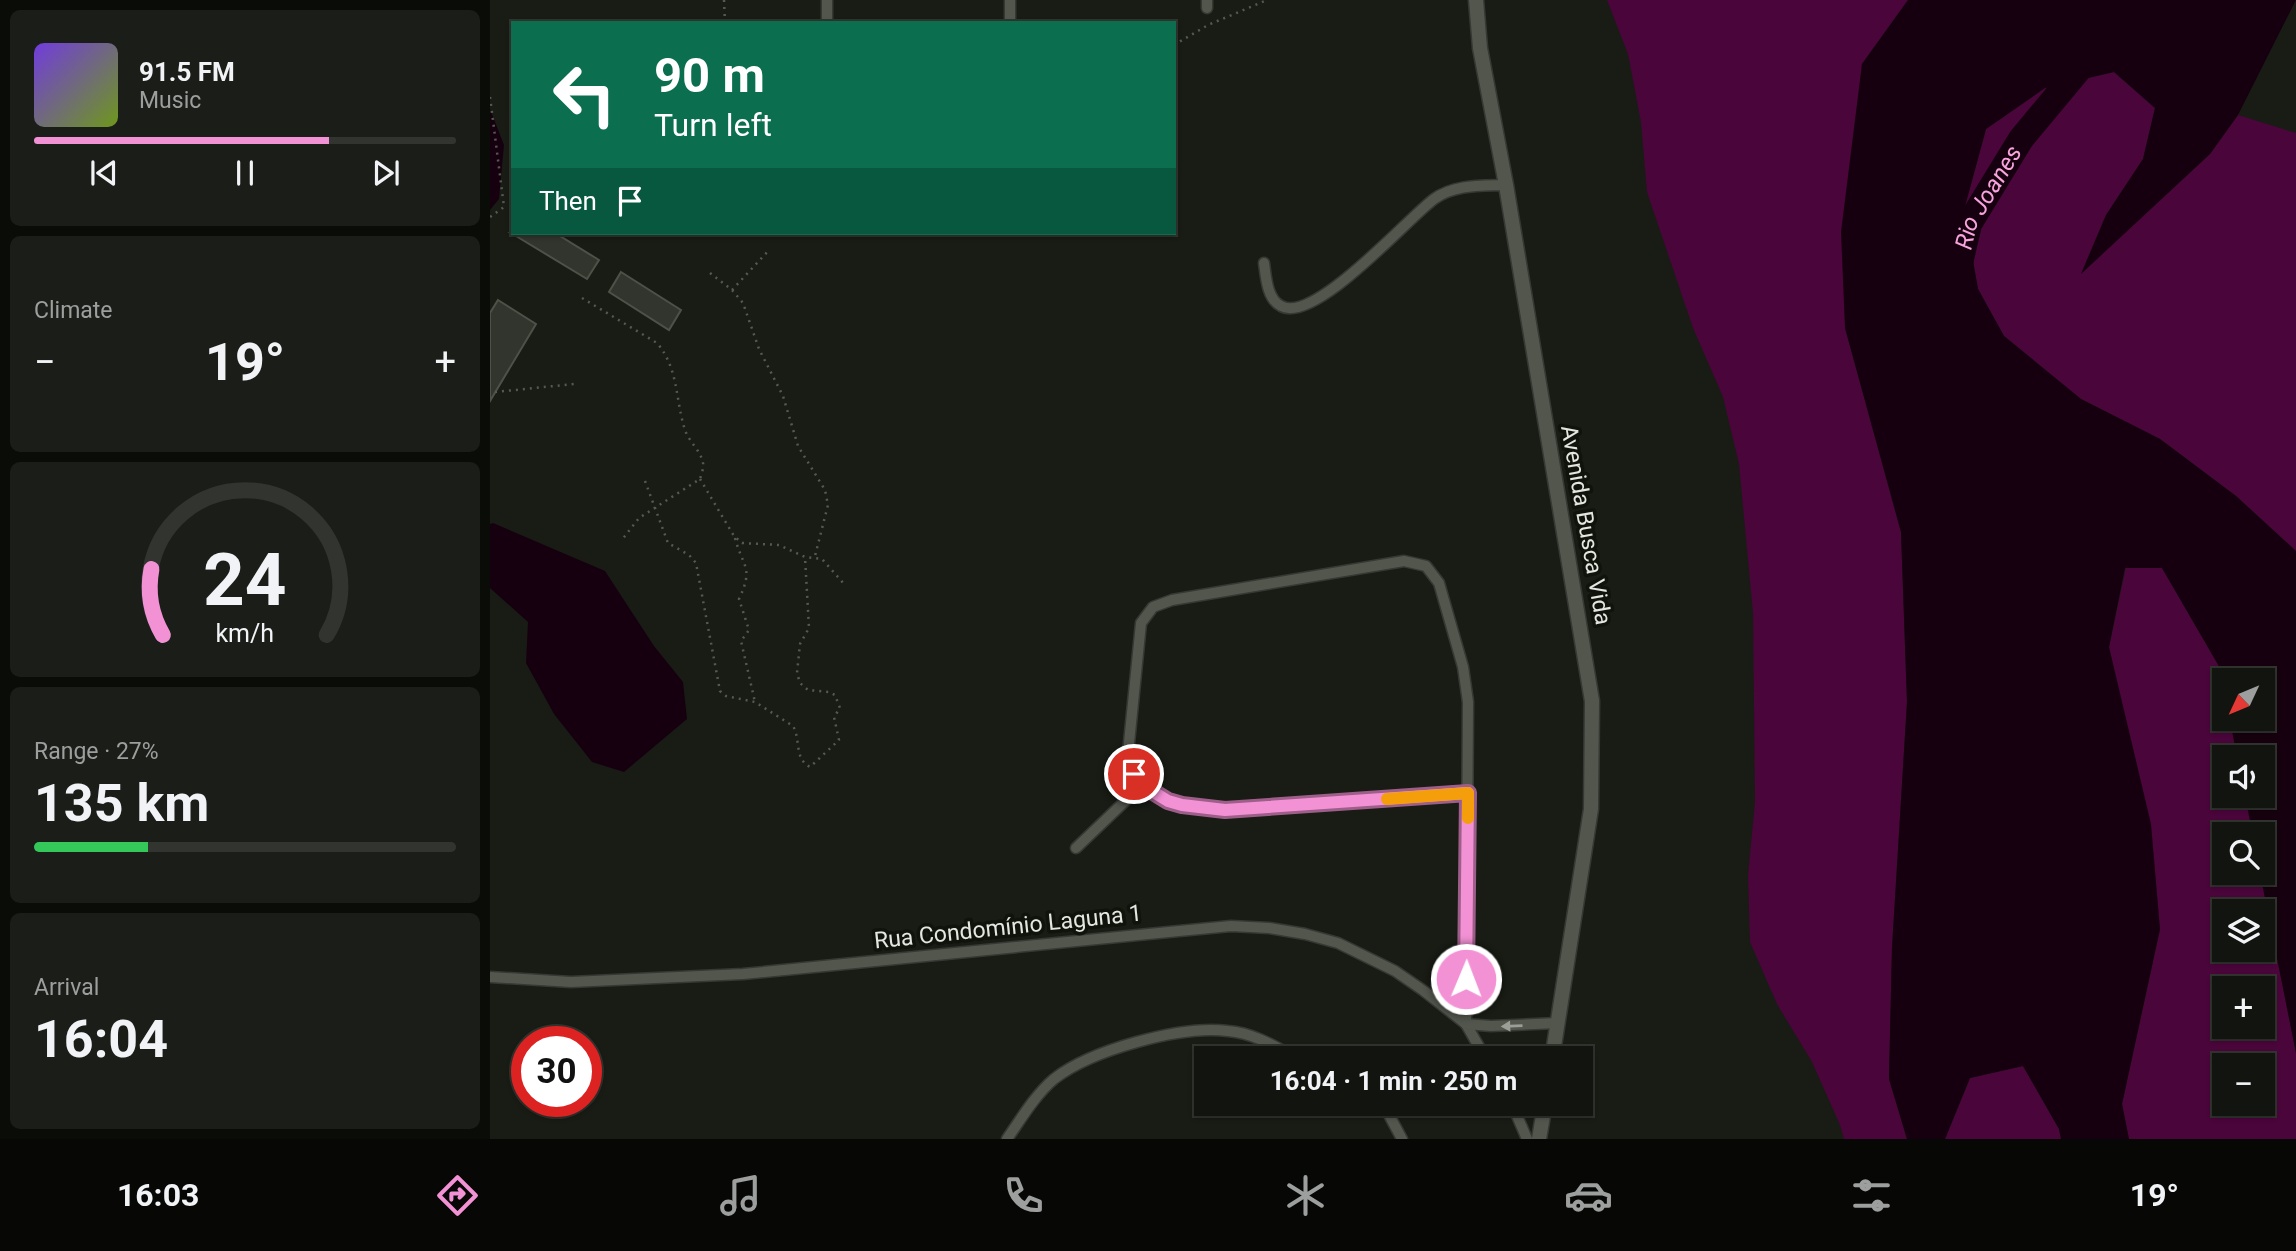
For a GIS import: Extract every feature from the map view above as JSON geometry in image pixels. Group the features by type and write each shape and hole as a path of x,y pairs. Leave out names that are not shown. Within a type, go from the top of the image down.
{"street":[{"path":"827,0 827,21"},
{"path":"1010,0 1010,21"},
{"name":"Avenida Busca Vida","path":"1476,0 1480,48 1506,185 1592,701 1591,809 1554,1046"},
{"path":"1264,263 1273,299 1281,306 1293,309 1331,289 1369,260 1434,199 1452,189 1506,185"},
{"path":"1468,793 1225,810 1168,801 1142,785 1129,764 1141,623 1153,607 1172,600 1404,561 1426,566 1433,572 1444,596 1463,667 1468,702 1468,793 1466,1024 1505,1026 1558,1023"},
{"path":"1076,848 1142,785"},
{"name":"Rua Condomínio Laguna 1","path":"490,977 571,982 743,974 1178,930 1231,926 1269,928 1338,943 1369,957 1424,991 1466,1024 1479,1046"},
{"path":"1007,1139 1052,1081 1067,1070 1138,1041 1157,1036 1227,1030 1250,1035 1272,1046"},
{"path":"1390,1116 1402,1139"},
{"path":"1517,1116 1527,1139"},
{"path":"1539,1139 1543,1116"}],"path":[{"path":"724,0 725,21"},
{"path":"1176,44 1208,25 1267,0"},
{"path":"490,97 504,207 490,217"},
{"path":"732,290 770,249"},
{"path":"710,273 732,290 743,303 759,349 783,396 798,446 825,490 828,499 815,556"},
{"path":"582,298 657,343 673,368 685,430 691,444 699,452 703,465 700,479 734,536 740,557 748,571 739,599 749,630 741,641 755,702"},
{"path":"495,391 573,384"},
{"path":"621,541 639,518 700,479"},
{"path":"645,481 667,543 689,555 696,563 720,691 755,702 793,726 800,759 806,766 814,765 839,740 834,718 840,708 835,695 808,690 800,683 797,673 800,644 809,628 805,556"},
{"path":"734,536 742,542 779,545 805,556 822,559 845,585"}],"shaded area":[{"path":"1607,0 1908,0 1862,64 1845,328 1901,532 1907,702 1892,948 1889,1079 1907,1139 1844,1139 1812,1062 1777,1004 1750,942 1748,875 1755,802 1753,613 1739,464 1723,397 1693,328 1647,192 1641,122 1628,54"},
{"path":"1908,0 2296,0 2238,115 2210,154 2081,274 2106,215 2143,159 2155,108 2114,72 2045,88 1986,129 1964,210 1978,289 2004,336 2081,399 2160,439 2236,496 2296,551 2296,1053 2275,948 2275,899 2265,899 2262,885 2275,885 2275,822 2250,822 2247,808 2275,808 2275,745 2235,745 2232,732 2275,732 2275,668 2220,668 2162,568 2125,568 2109,647 2151,824 2160,929 2122,1104 2129,1139 2061,1139 2059,1129 2023,1066 1970,1078 1945,1139 1907,1139 1889,1079 1892,948 1907,702 1901,532 1845,328 1841,232 1862,64"},
{"path":"2114,72 2155,108 2143,159 2106,215 2082,272 2210,154 2238,115 2296,133 2296,551 2236,496 2160,439 2081,399 2004,336 1978,289 1964,210 1986,129 2045,88"},
{"path":"490,109 504,145 499,199 490,210"},
{"path":"490,524 605,571 654,646 683,682 687,719 624,772 592,762 554,714 526,663 528,622 490,588"},
{"path":"2126,567 2162,568 2220,668 2212,668 2212,732 2232,732 2235,745 2212,745 2212,808 2247,808 2250,822 2212,822 2212,885 2262,885 2265,899 2212,899 2212,962 2275,962 2275,948 2296,1053 2296,1139 2129,1139 2122,1104 2160,929 2109,647"},
{"path":"2023,1066 2059,1129 2061,1139 1945,1139 1970,1078"}],"building":[{"path":"514,235 558,235 599,260 587,279"},
{"path":"621,272 681,310 669,330 609,292"},
{"path":"498,300 536,324 490,401 490,313"}],"waterway":[{"name":"Rio Joanes","path":"1960,263 1969,224 2021,139 2090,56"}],"slow traffic":[{"path":"1387,799 1468,793 1468,818"}],"route":[{"path":"1134,774 1142,785 1168,801 1225,810 1468,793 1466,979"}]}
